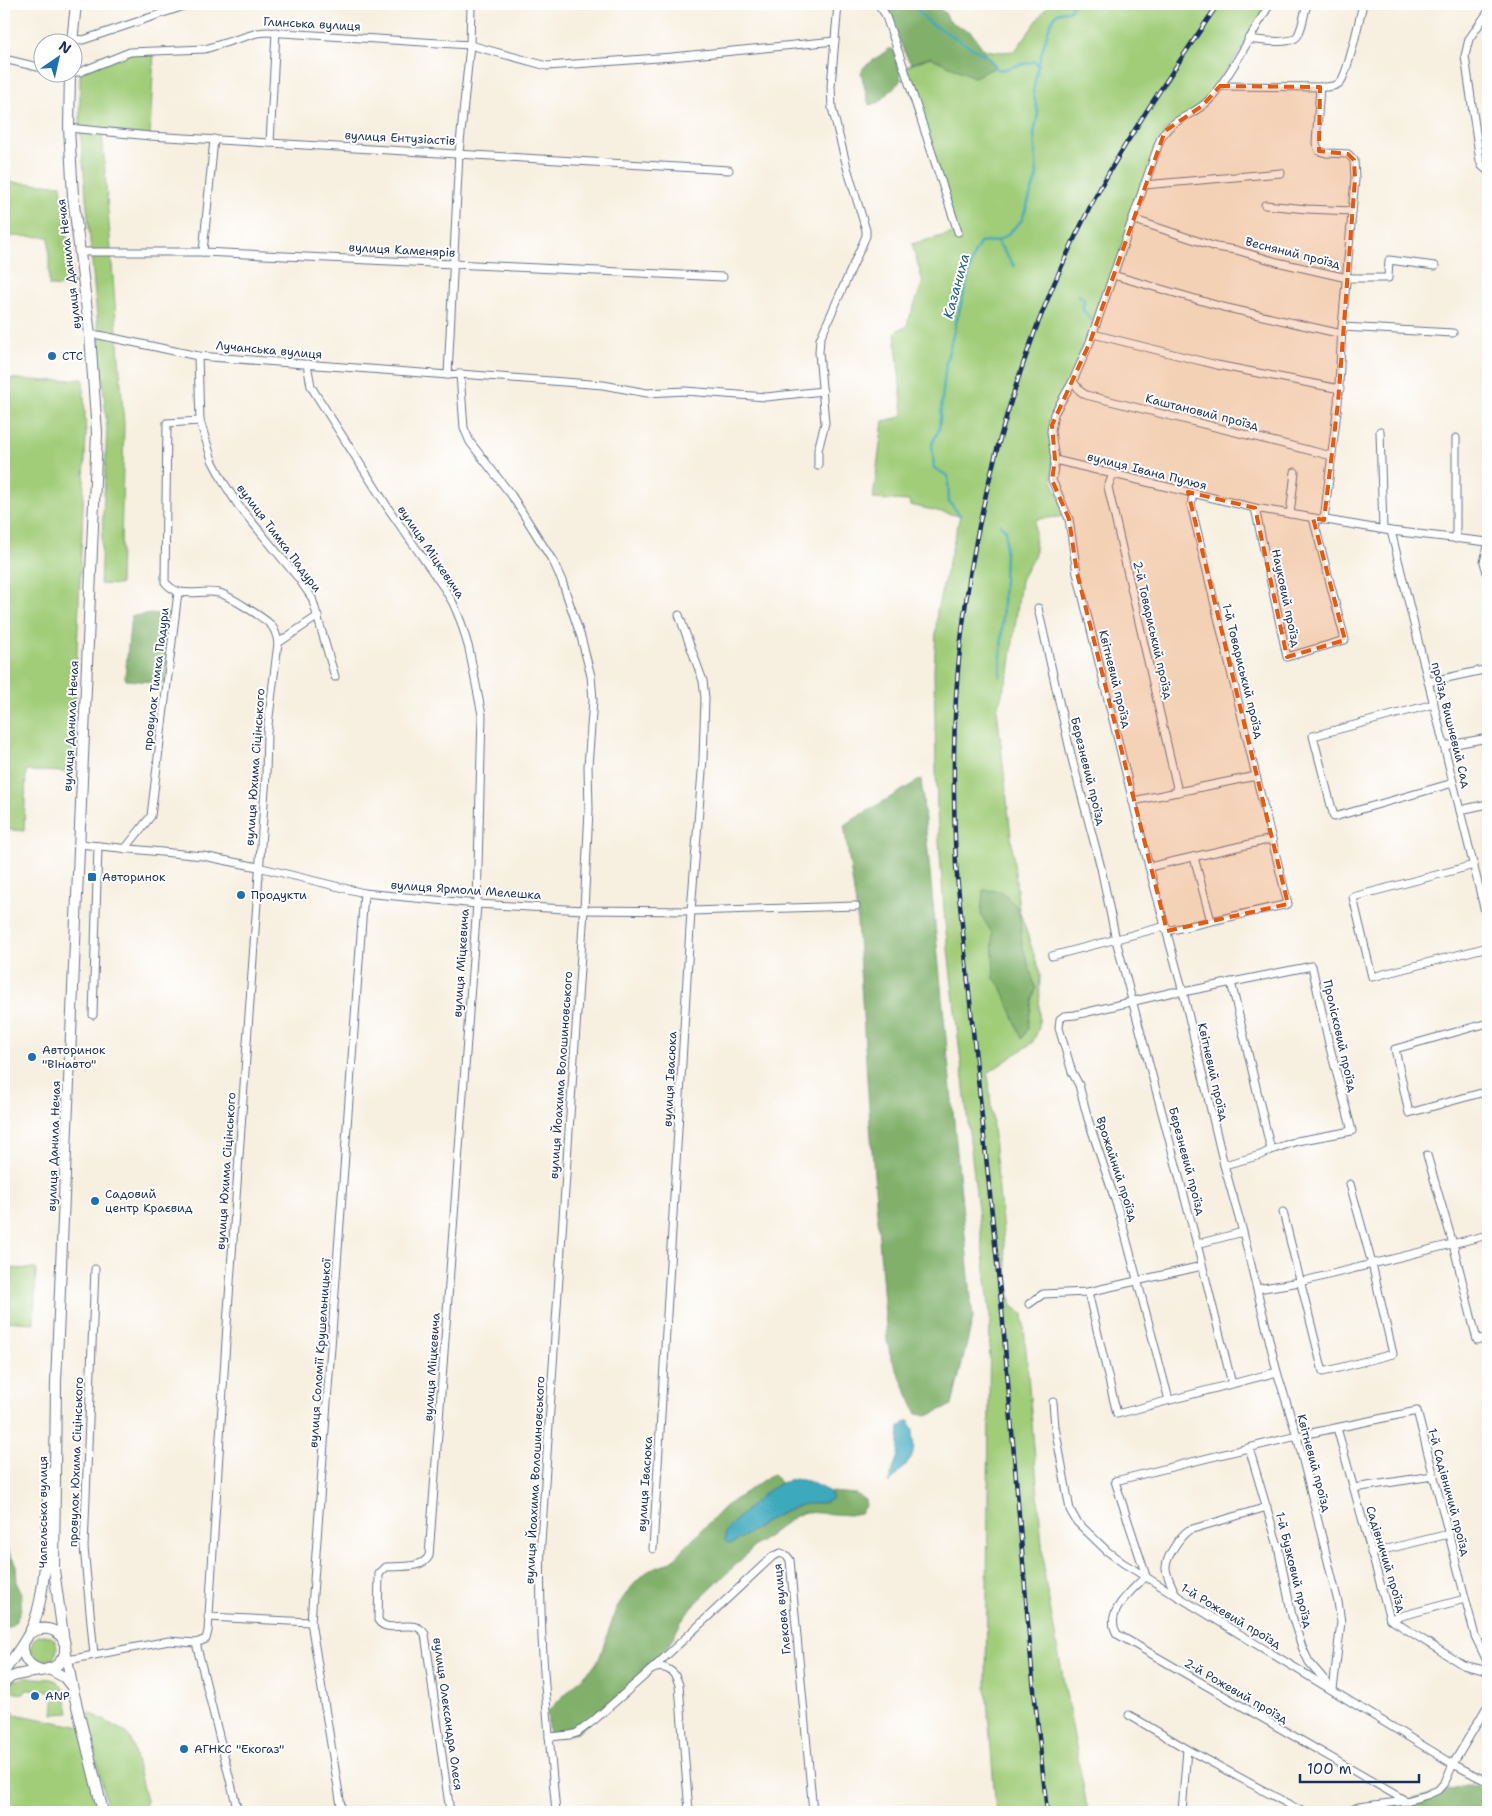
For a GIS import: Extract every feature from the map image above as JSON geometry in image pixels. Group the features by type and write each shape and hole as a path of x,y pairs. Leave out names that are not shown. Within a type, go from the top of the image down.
{"main road":[{"path":"74,32 76,4"},
{"name":"вулиця Данила Нечая","path":"56,1382 97,433 90,335 79,252 69,128 70,82"},
{"path":"4,1672 30,1633 38,1609 42,1586 56,1382"},
{"name":"Чапельська вулиця","path":"56,1382 54,1570 72,1688 103,1812"},
{"path":"4,1682 12,1676 46,1670 61,1662 65,1645 56,1631 42,1627 30,1633"},
{"path":"23,1645 25,1659 35,1668 64,1677 72,1688"}],"street":[{"path":"82,40 190,4"},
{"path":"448,375 459,153 470,45 471,4"},
{"path":"818,466 818,450 825,423 819,352 820,339 864,243 866,230 848,171 832,108 831,86 838,4"},
{"path":"878,4 885,14 904,68 958,232"},
{"path":"1055,460 1052,431 1053,420 1073,381 1093,334 1158,145 1165,131 1174,122 1202,106 1220,86 1270,4"},
{"path":"1248,39 1289,42 1296,39 1300,33 1307,4"},
{"path":"1220,86 1336,86 1341,81 1348,63 1363,4"},
{"path":"1488,12 1469,39 1465,56 1480,161 1482,166 1488,171"},
{"path":"270,143 276,32"},
{"name":"Глинська вулиця","path":"82,71 130,52 205,49 257,33 276,32 470,45 546,66 672,57 835,41"},
{"path":"4,59 32,66"},
{"path":"1320,87 1316,143 1319,151 1348,154 1354,160 1355,179 1342,331 1340,390 1324,520"},
{"name":"вулиця Ентузіастів","path":"69,128 150,136 729,170"},
{"path":"204,252 214,139"},
{"path":"1144,185 1281,173"},
{"path":"1266,205 1352,211"},
{"name":"Весняний проїзд","path":"1132,219 1216,247 1236,250 1277,262 1347,278 1388,278 1389,260 1436,266"},
{"name":"вулиця Каменярів","path":"79,252 204,252 723,277"},
{"path":"1113,274 1223,307 1342,331 1453,332"},
{"path":"1093,334 1218,365 1340,390"},
{"name":"Лучанська вулиця","path":"90,335 99,335 198,356 603,385 647,393 685,391 766,397 823,391"},
{"name":"вулиця Тимка Падури","path":"198,356 200,421 208,450 224,483 238,505 312,598 335,677"},
{"name":"вулиця Міцкевича","path":"308,364 314,393 390,511 444,588 456,609 467,640 482,721 477,904 429,1556 421,1564 386,1566 382,1570"},
{"name":"вулиця Йоахима Волошиновського","path":"460,374 466,436 512,496 554,563 568,597 586,655 593,700 588,776 589,810 584,910 541,1542 541,1601 549,1737 556,1812"},
{"name":"Каштановий проїзд","path":"1073,381 1080,391 1086,395 1332,456"},
{"name":"провулок Тимка Падури","path":"125,849 151,816 178,592 170,588 165,582 167,423 200,421"},
{"path":"1380,431 1383,529"},
{"path":"1456,438 1456,538"},
{"name":"вулиця Івана Пулюя","path":"1055,460 1255,508 1391,531 1456,538 1488,544"},
{"name":"Квітневий проїзд","path":"1055,460 1052,480 1069,519 1077,573 1149,867 1183,992 1224,1165 1243,1232 1277,1372 1297,1436 1339,1609 1340,1622 1333,1690"},
{"path":"1290,514 1295,472"},
{"name":"2-й Товариський проїзд","path":"1113,474 1108,487 1178,792"},
{"name":"1-й Товариський проїзд","path":"1193,493 1191,505 1288,904 1211,921"},
{"name":"Науковий проїзд","path":"1255,508 1288,657 1345,640 1313,518"},
{"name":"проїзд Вишневий Сад","path":"1391,531 1474,865 1485,893 1488,924"},
{"path":"1488,544 1484,562 1488,576"},
{"path":"178,592 215,592 226,595 268,622 275,633 278,643 318,616"},
{"name":"Березневий проїзд","path":"1038,608 1072,759 1101,868 1116,940 1197,1244 1232,1384"},
{"name":"вулиця Івасюка","path":"652,1549 690,911 703,759 705,698 703,681 679,615"},
{"name":"вулиця Юхима Сіцінського","path":"196,1643 203,1641 207,1637 258,867 266,775 267,733 278,643"},
{"path":"1428,682 1488,668"},
{"path":"1434,704 1313,736 1334,818 1454,784"},
{"path":"1444,746 1488,738"},
{"path":"1133,801 1256,776"},
{"path":"1460,810 1488,804"},
{"path":"1149,867 1272,839"},
{"name":"вулиця Ярмоли Мелешка","path":"79,844 203,856 258,867 364,893 477,904 584,910 690,911 856,906"},
{"path":"93,1015 98,846"},
{"path":"1052,956 1166,928 1211,921 1194,857"},
{"path":"1474,865 1353,897 1372,977 1488,947"},
{"name":"вулиця Соломії Крушельницької","path":"342,1812 312,1622 364,893"},
{"name":"Пролісковий проїзд","path":"1133,1002 1173,992 1183,992 1312,966 1328,1044 1352,1131 1298,1141 1261,1155 1224,1165"},
{"path":"1231,982 1271,1150"},
{"name":"Врожайний проїзд","path":"1133,1002 1064,1016 1060,1019 1059,1028 1120,1214 1169,1400"},
{"path":"1488,1024 1394,1050 1410,1113 1488,1091"},
{"path":"1427,1155 1453,1244 1477,1340 1488,1337"},
{"path":"1283,1212 1323,1372 1393,1354 1372,1264 1350,1184"},
{"path":"1197,1244 1243,1232"},
{"path":"1257,1289 1300,1282 1488,1235"},
{"path":"1029,1304 1043,1294 1088,1292 1202,1266"},
{"name":"провулок Юхима Сіцінського","path":"94,1655 84,1547 95,1269"},
{"path":"1088,1292 1117,1414 1277,1372"},
{"name":"1-й Рожевий проїзд","path":"1052,1402 1066,1496 1072,1516 1114,1557 1453,1764 1488,1782"},
{"path":"1488,1402 1486,1402 1488,1411"},
{"name":"1-й Садівничий проїзд","path":"1336,1428 1417,1411 1475,1636 1488,1663"},
{"path":"1146,1576 1115,1481 1336,1428"},
{"name":"Садівничий проїзд","path":"1336,1428 1390,1618 1463,1665 1488,1671"},
{"name":"1-й Бузковий проїзд","path":"1249,1448 1278,1546 1292,1616 1302,1647 1309,1662 1333,1690"},
{"path":"1354,1488 1433,1476"},
{"path":"1176,1595 1166,1569 1168,1559 1182,1534 1267,1507"},
{"path":"1371,1553 1449,1534"},
{"name":"Глекова вулиця","path":"651,1670 773,1556 781,1553 787,1556 790,1560 813,1812"},
{"name":"вулиця Олександра Олеся","path":"382,1570 379,1574 378,1584 378,1620 380,1624 385,1626 416,1626 422,1628 425,1634 450,1812"},
{"name":"2-й Рожевий проїзд","path":"1146,1576 1117,1609 1113,1624 1117,1634 1406,1801"},
{"path":"1390,1618 1465,1599"},
{"path":"208,1617 312,1622"},
{"path":"68,1660 169,1640 196,1643 238,1812"},
{"path":"549,1737 576,1733 593,1721 651,1670 659,1667 668,1669 674,1673 679,1685 689,1812"},
{"path":"1347,1812 1358,1807 1406,1801 1438,1790 1488,1705"},
{"path":"1129,1715 1303,1812"},
{"path":"1182,1812 1187,1749"}],"highlighted area":[{"path":"1220,86 1320,87 1319,151 1348,154 1354,160 1355,179 1338,403 1324,520 1313,518 1345,640 1287,657 1255,508 1188,492 1288,904 1167,931 1077,573 1069,519 1052,480 1055,460 1052,425 1090,342 1165,131 1202,106"}],"green space":[{"path":"882,4 933,4 945,13 949,21 971,32 994,68 974,77 930,57 911,64"},
{"path":"1049,4 1270,4 1208,101 1165,131 1090,342 1054,414 1052,480 1067,516 1038,519 1035,522 1035,554 1021,580 1009,673 997,709 1019,909 1040,973 1039,1027 1032,1043 988,1073 1008,1287 1012,1306 1023,1314 1045,1580 1088,1812 996,1812 986,1687 990,1314 945,923 937,813 934,672 937,610 960,516 910,505 909,501 873,499 883,421 901,417 903,414 895,333 906,327 923,282 912,244 957,232 904,68 930,57 974,77 993,68 984,50 1015,51"},
{"path":"889,49 893,49 898,61 901,80 880,102 869,105 861,73 864,67"},
{"path":"154,51 150,136 102,131 124,424 120,585 100,584 107,428 80,129 80,82 82,82 82,71 123,54"},
{"path":"4,182 61,185 73,287 49,286 49,237 4,236"},
{"path":"4,378 46,381 83,379 86,434 72,772 26,771 24,831 4,829"},
{"path":"175,612 166,683 126,680 131,616"},
{"path":"921,779 973,1318 952,1405 927,1416 917,1414 891,1357 887,1341 870,1124 856,906 844,825"},
{"path":"983,890 1001,891 1019,909 1022,944 1036,989 1032,1001 1028,1029 1022,1039 1001,986 994,979 992,933 981,915"},
{"path":"4,1268 36,1269 34,1323 4,1321"},
{"path":"773,1475 780,1483 761,1496 730,1526 772,1518 805,1503 825,1503 830,1500 832,1495 830,1492 856,1494 865,1500 866,1505 860,1513 849,1515 805,1512 795,1516 755,1546 692,1607 651,1670 577,1733 549,1737 547,1712 595,1665 599,1659 616,1609 634,1584 647,1572 673,1560 724,1507"},
{"path":"4,1544 16,1565 17,1584 22,1594 21,1609 16,1621 10,1627 4,1629"},
{"path":"44,1635 53,1639 57,1648 53,1657 44,1661 35,1657 31,1648 35,1639"},
{"path":"24,1678 52,1679 61,1685 69,1713 53,1714 55,1693 48,1692 48,1690 27,1689 24,1694 9,1692 8,1697 4,1697 4,1689 10,1682"},
{"path":"4,1712 82,1727 103,1812 4,1812"},
{"path":"91,1713 125,1732 131,1739 146,1801 143,1812 109,1812 85,1714"},
{"path":"1472,1785 1488,1791 1488,1812 1347,1812 1406,1801"}],"water":[{"path":"906,1421 910,1421 913,1428 913,1455 888,1484 898,1455 900,1427"},
{"path":"795,1479 808,1481 830,1492 832,1498 824,1502 789,1509 733,1543 725,1541 725,1533 730,1526 761,1496 780,1483"}],"waterway":[{"path":"912,4 930,23 988,57 997,69 1006,69 1034,61 1038,65"},
{"name":"Казаниха","path":"960,515 949,502 948,476 934,468 932,444 939,429 946,362 974,254 980,243 997,241 1006,236 1022,220 1037,176 1034,134 1038,113 1033,92 1038,65 1050,24 1057,13 1070,10 1073,4"},
{"path":"997,241 1014,266"},
{"path":"1078,295 1084,299 1083,310 1091,320"},
{"path":"1000,524 1006,530 1000,677"}],"railway":[{"path":"1047,1812 1032,1671 1002,1311 956,866 954,753 958,668 969,584 991,472 1023,363 1043,310 1065,258 1104,181 1151,104 1218,4"}],"place":[{"name":"СТС","path":"52,356"},
{"name":"Авторинок","path":"92,877"},
{"name":"Продукти","path":"241,895"},
{"name":"Авторинок \"Вінавто\"","path":"32,1057"},
{"name":"Садовий центр Краєвид","path":"95,1201"},
{"name":"ANP","path":"35,1696"},
{"name":"АГНКС \"Екогаз\"","path":"184,1749"}]}
